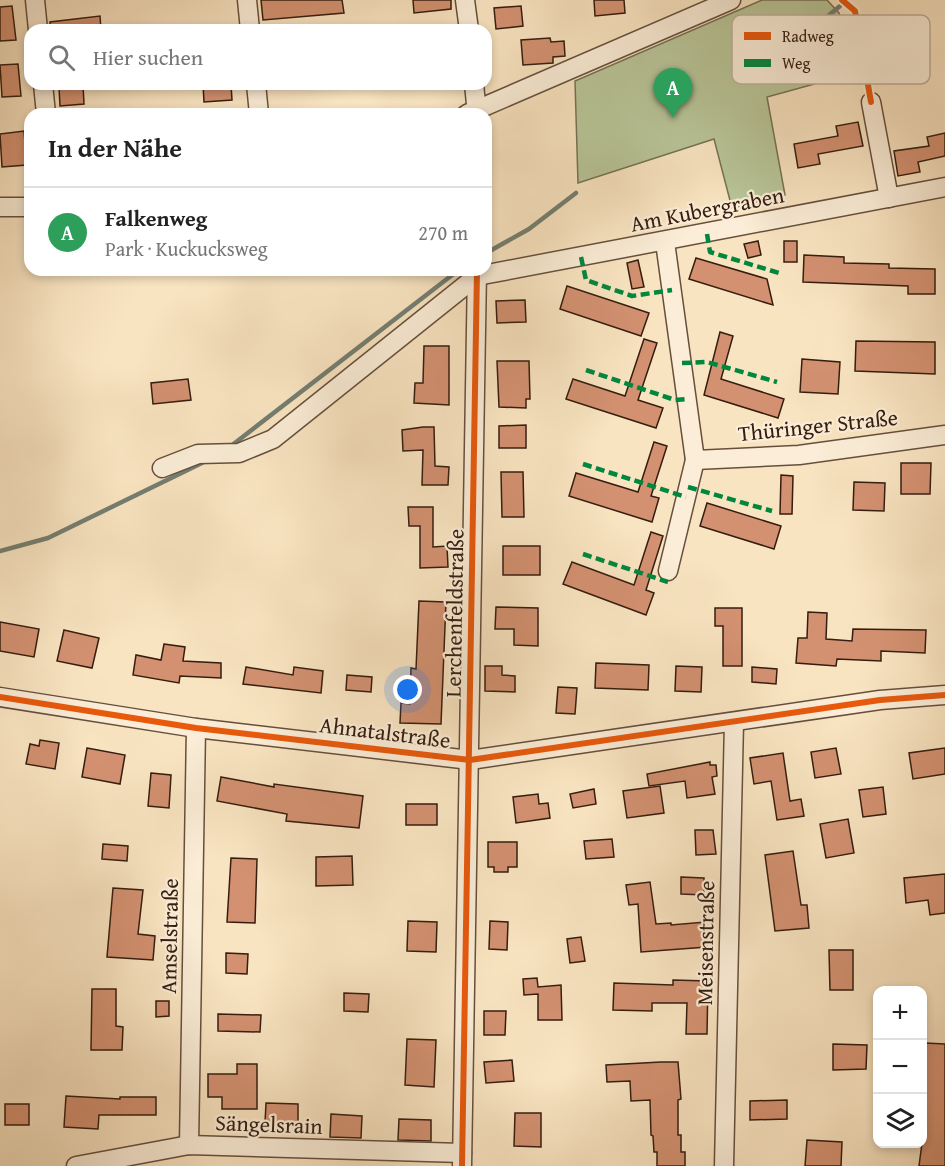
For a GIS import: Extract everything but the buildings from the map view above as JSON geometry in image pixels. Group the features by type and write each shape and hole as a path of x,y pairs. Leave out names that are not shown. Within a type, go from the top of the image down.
{"street":[{"path":"35,0 37,24"},
{"path":"247,0 249,24"},
{"path":"465,0 468,24"},
{"path":"484,108 556,73 731,0"},
{"path":"44,90 45,108"},
{"path":"257,90 258,108"},
{"path":"474,90 474,108"},
{"path":"871,102 889,198"},
{"name":"Am Kubergraben","path":"492,271 665,242 945,187"},
{"path":"0,207 24,207"},
{"path":"665,242 695,459 668,571"},
{"path":"162,468 198,454 239,453 273,439 473,276"},
{"name":"Lerchenfeldstraße","path":"462,1159 477,276"},
{"name":"Thüringer Straße","path":"695,459 799,455 945,435"},
{"name":"Ahnatalstraße","path":"0,697 196,728 470,760 880,700 945,695"},
{"name":"Meisenstraße","path":"724,1166 734,722"},
{"name":"Amselstraße","path":"189,1145 196,728"},
{"name":"Sängelsrain","path":"76,1166 189,1145 462,1159"}],"green space":[{"path":"762,0 827,0 840,15 732,15 732,84 814,84 767,97 785,195 732,208 714,139 578,183 575,81"}],"waterway":[{"path":"829,15 840,6"},
{"path":"492,250 529,229 576,193"},
{"path":"231,446 451,276"},
{"path":"0,551 48,538 202,463"}],"marked path":[{"path":"707,234 710,252 779,273"},
{"path":"581,257 586,280 632,296 672,290"},
{"path":"682,363 707,362 777,382"},
{"path":"586,370 675,400 687,399"},
{"path":"583,464 686,497"},
{"path":"688,487 772,511"},
{"path":"583,554 668,582"}],"cycle path":[{"path":"842,0 855,11 856,15"},
{"path":"868,84 871,102"},
{"path":"462,1166 477,276"},
{"path":"0,697 196,728 470,760 880,700 945,695"}],"place":[{"name":"Falkenweg","path":"673,118"}]}
